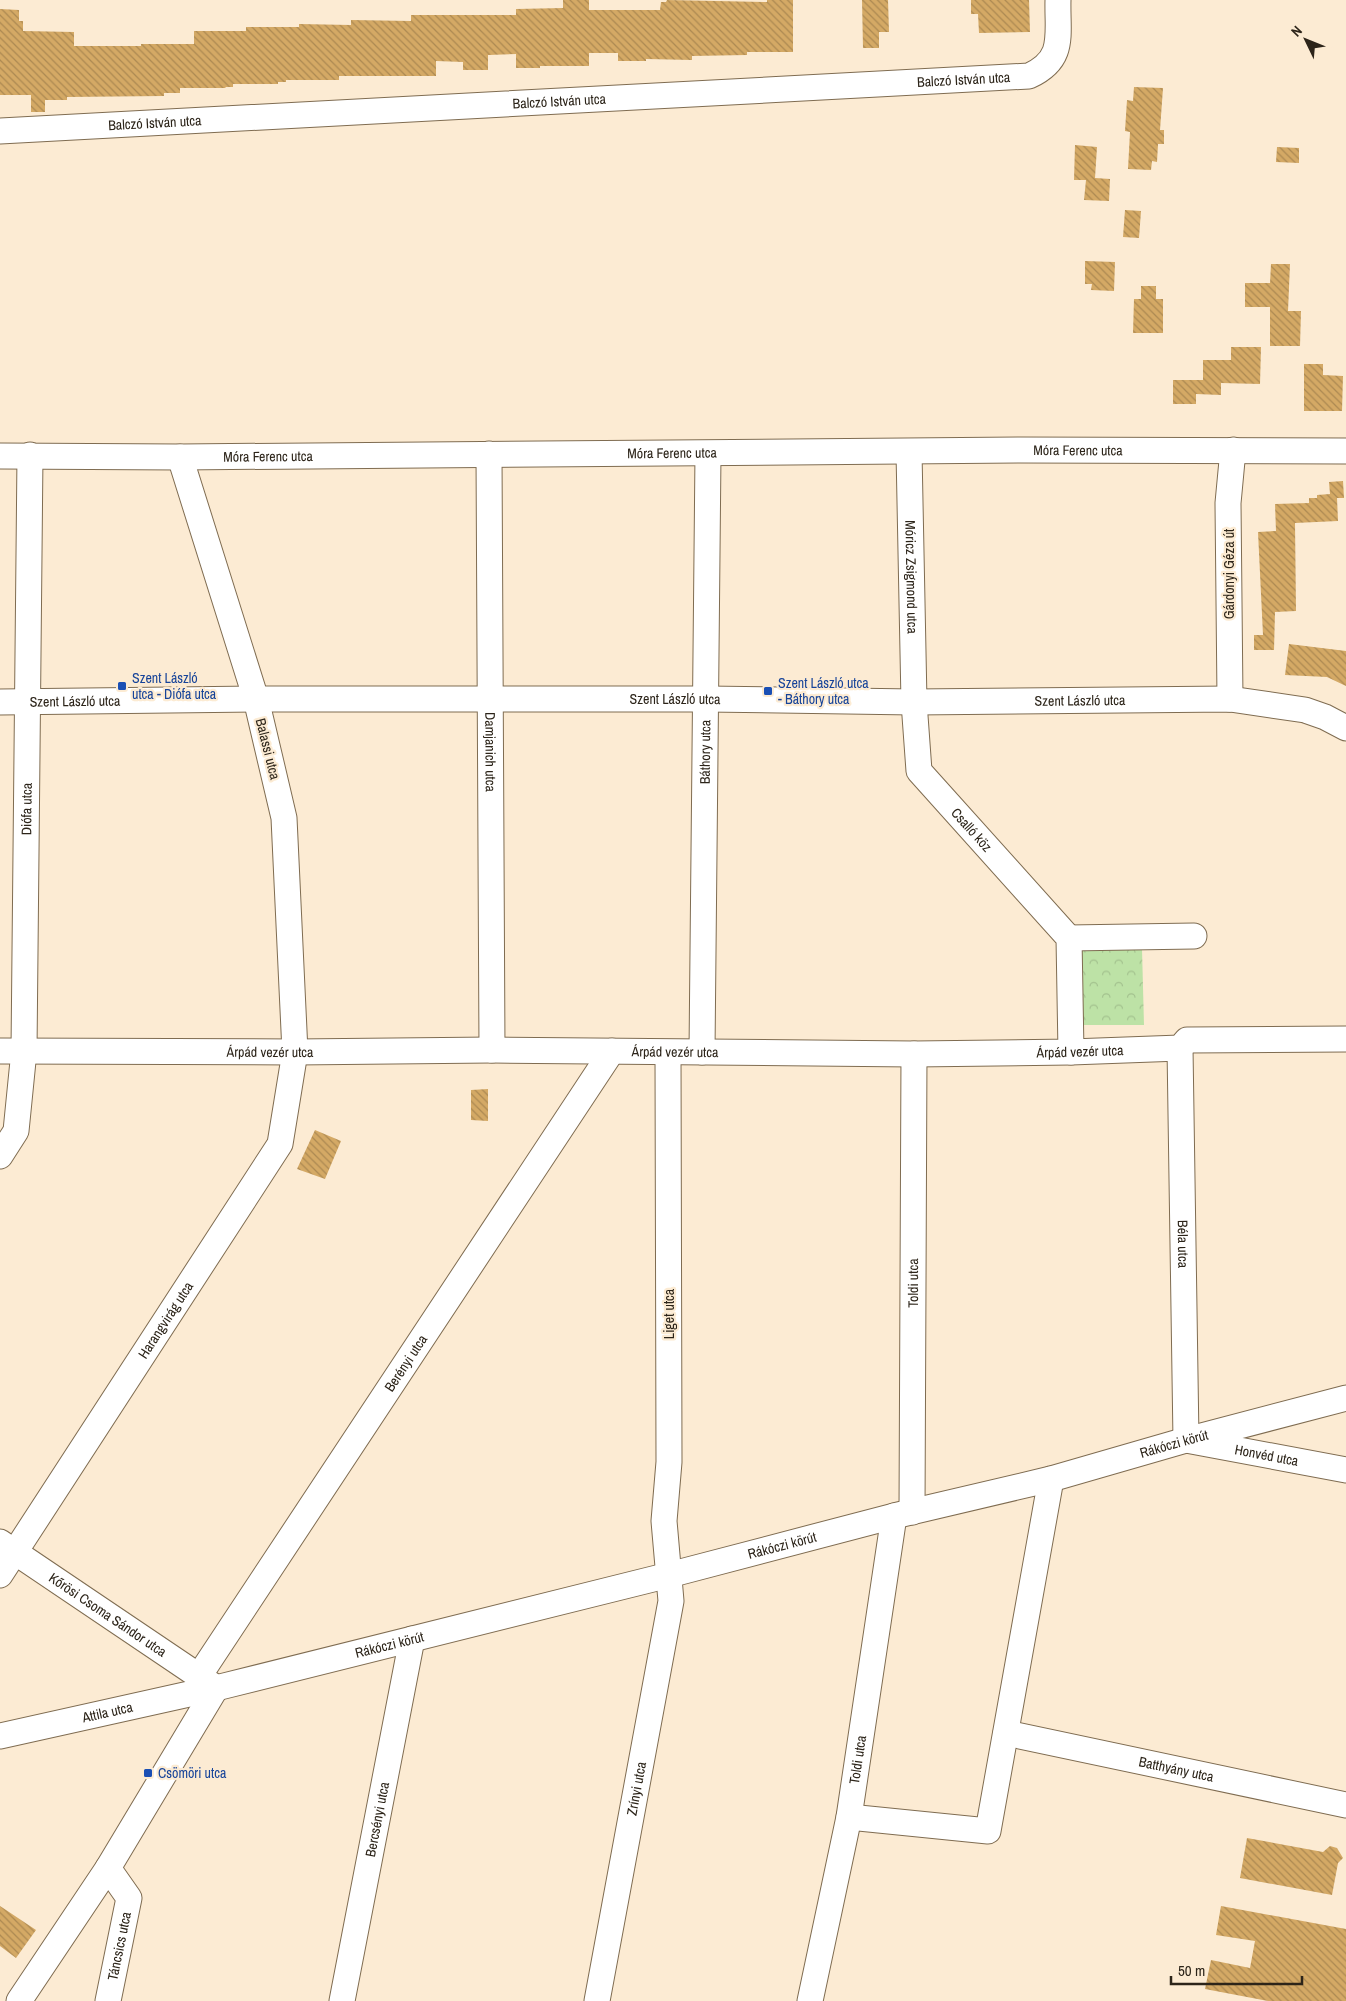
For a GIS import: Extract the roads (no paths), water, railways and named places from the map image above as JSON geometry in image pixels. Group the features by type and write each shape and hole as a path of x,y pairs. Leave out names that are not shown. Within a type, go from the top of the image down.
{"street":[{"name":"Balczó István utca","path":"0,131 1029,76 1040,71 1055,56 1057,47 1058,0"},
{"name":"Gárdonyi Géza út","path":"1230,699 1228,503 1234,450"},
{"name":"Móra Ferenc utca","path":"0,456 180,458 489,454 1346,451"},
{"name":"Móricz Zsigmond utca","path":"909,452 914,702"},
{"name":"Damjanich utca","path":"489,454 492,1050"},
{"name":"Báthory utca","path":"702,1052 708,454"},
{"name":"Diófa utca","path":"0,1156 16,1131 12,1051 28,702 30,455"},
{"name":"Balassi utca","path":"180,458 256,699 284,818 295,1052"},
{"name":"Szent László utca","path":"0,702 256,699 706,699 914,702 1230,699 1305,710 1346,728"},
{"name":"Csalló köz","path":"914,702 920,771 1069,938"},
{"path":"1070,1052 1069,938 1194,936"},
{"name":"Árpád vezér utca","path":"12,1051 295,1052 492,1050 914,1054 1070,1052 1180,1048 1187,1040 1346,1039"},
{"name":"Béla utca","path":"1180,1048 1186,1440"},
{"name":"Berényi utca","path":"207,1682 612,1051"},
{"name":"Harangvirág utca","path":"0,1575 8,1548 280,1144 295,1052"},
{"name":"Liget utca","path":"668,1053 669,1462 664,1521 669,1575"},
{"name":"Toldi utca","path":"810,2001 849,1817 903,1514 914,1054"},
{"name":"Rákóczi körút","path":"207,1682 412,1639 669,1575 903,1514 1051,1479 1186,1440 1346,1398"},
{"name":"Honvéd utca","path":"1186,1440 1346,1470"},
{"path":"849,1817 988,1831 1051,1479"},
{"name":"Kőrösi Csoma Sándor utca","path":"8,1548 207,1682"},
{"name":"Zrínyi utca","path":"597,2001 671,1601 669,1575"},
{"name":"Bercsényi utca","path":"342,2001 412,1639"},
{"path":"19,2001 108,1868 207,1682"},
{"name":"Attila utca","path":"0,1736 207,1682"},
{"name":"Batthyány utca","path":"1006,1733 1346,1804"},
{"name":"Táncsics utca","path":"108,1868 129,1898 108,2001"}],"place":[{"name":"Szent László utca - Diófa utca","path":"122,686"},
{"name":"Szent László utca - Báthory utca","path":"768,691"},
{"name":"Csömöri utca","path":"148,1773"}]}
